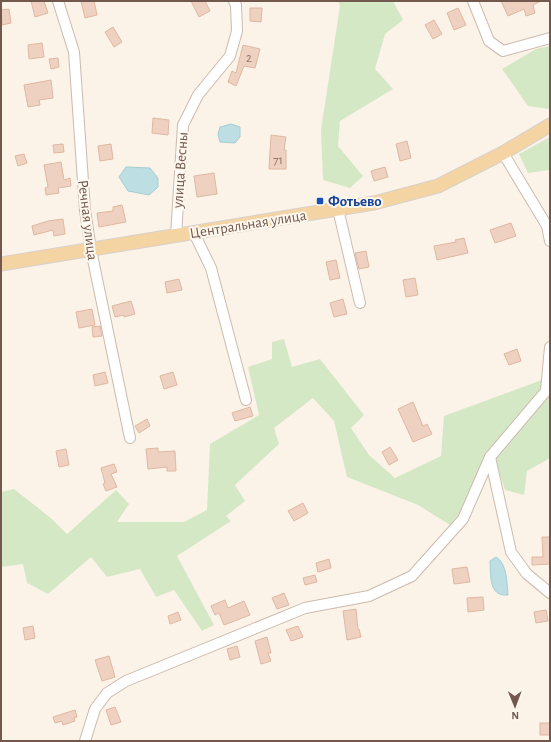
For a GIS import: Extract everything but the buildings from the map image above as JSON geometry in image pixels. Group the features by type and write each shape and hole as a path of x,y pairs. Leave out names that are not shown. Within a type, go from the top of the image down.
{"main road":[{"name":"Центральная улица","path":"1,264 374,203 438,186 503,153 550,125"}],"street":[{"name":"Речная улица","path":"58,1 74,52 85,210 91,250 130,438"},
{"name":"улица Весны","path":"176,236 183,125 198,95 230,56 237,31 236,5 234,1"},
{"path":"473,1 489,41 503,51 550,38"},
{"path":"503,153 549,227 550,241"},
{"path":"338,209 360,303"},
{"path":"194,233 211,268 246,400"},
{"path":"85,741 95,708 107,693 126,681 305,608 369,596 412,576 463,519 490,457 546,391 550,347"},
{"path":"490,457 511,552 527,574 550,593"}],"green space":[{"path":"338,1 393,1 403,20 385,34 375,69 393,89 340,121 338,146 363,176 350,188 323,180 321,130 340,6"},
{"path":"550,46 550,108 528,106 502,69 536,49"},
{"path":"550,137 550,170 528,173 519,154"},
{"path":"284,339 292,367 320,359 364,415 351,428 369,455 395,478 441,456 444,416 550,377 550,458 527,471 524,495 505,490 492,450 471,499 450,525 418,505 347,477 334,421 313,398 274,428 279,444 235,485 245,501 226,516 231,521 177,556 214,625 202,631 174,590 156,597 140,569 107,577 91,557 48,594 27,583 23,564 1,567 1,492 14,489 52,519 67,534 116,490 129,504 117,522 184,522 207,510 210,444 259,415 248,367 272,359 272,342"}],"water":[{"path":"231,124 240,127 240,137 235,143 220,142 218,134 220,127"},
{"path":"126,167 150,168 158,178 158,187 149,195 128,191 119,177"},
{"path":"496,557 500,560 504,568 507,579 508,595 502,595 497,592 492,584 490,561"}],"place":[{"name":"Фотьево","path":"320,201"}]}
